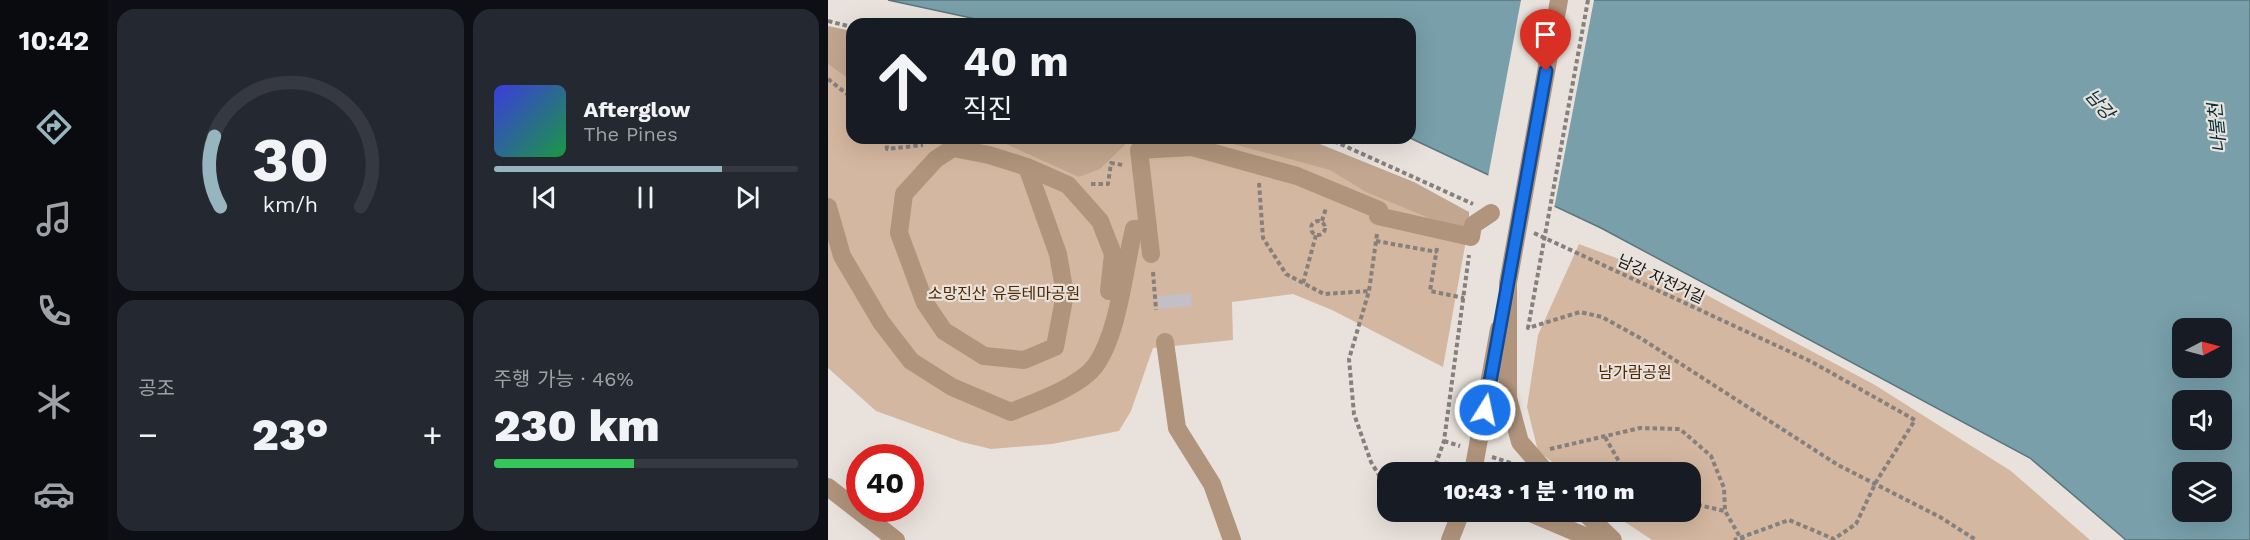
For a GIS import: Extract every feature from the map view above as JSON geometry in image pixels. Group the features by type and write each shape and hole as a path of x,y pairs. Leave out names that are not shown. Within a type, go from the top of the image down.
{"street":[{"path":"1475,462 1559,0"},
{"path":"1151,254 1139,150 1192,147 1258,164 1297,176 1379,213 1471,237 1473,225 1491,213"},
{"path":"1027,167 1058,254 1065,294 1055,347 1024,360 984,356 944,331 925,303 899,232 904,194 936,159 953,148 989,155 1027,167 1068,186 1100,221 1113,254 1095,367"},
{"path":"828,207 842,256 881,322 911,361 952,387 1011,412 1062,391 1095,367 1108,340 1117,312 1134,229 1148,228"},
{"path":"1508,283 1508,398 1520,442 1536,462"},
{"path":"1165,342 1177,428 1212,484 1232,540"},
{"path":"828,487 896,540"},
{"path":"1450,540 1457,522"},
{"path":"1552,522 1594,540"},
{"path":"1594,522 1613,540"}],"path":[{"path":"1588,0 1528,328 1580,312 1602,317 1642,339 1838,465 1876,482 1940,517 1976,540"},
{"path":"828,21 846,26"},
{"path":"828,79 846,93"},
{"path":"887,144 887,149 927,145"},
{"path":"1340,144 1491,213"},
{"path":"1084,184 1107,184 1111,163 1133,166"},
{"path":"1258,164 1263,238 1286,273 1324,294 1369,291"},
{"path":"1377,472 1371,462 1354,414 1349,360 1369,291 1379,213"},
{"path":"1440,230 1430,291 1464,298"},
{"name":"남강 자전거길","path":"1532,232 1812,362 1915,420 1876,482"},
{"path":"1303,282 1316,235"},
{"path":"1437,462 1444,441 1471,237"},
{"path":"1376,241 1437,252"},
{"path":"1151,254 1156,310"},
{"path":"1444,441 1515,465 1530,456 1565,443 1605,437 1640,428 1680,429 1711,456 1724,488 1725,511 1742,539"},
{"path":"1605,437 1619,462"},
{"path":"1734,540 1789,520 1834,539 1856,524 1876,482"},
{"path":"1701,506 1725,511"}],"green space":[{"name":"소망진산 유등테마공원","path":"828,29 846,34 846,144 1295,144 1467,235 1443,367 1332,310 1293,294 1232,302 1233,340 1153,348 1131,411 1119,431 1052,444 991,449 962,442 876,411 828,368"},
{"name":"남가람공원","path":"1579,244 1688,285 1875,385 2011,471 2090,540 1652,540 1625,522 1701,522 1701,462 1552,462 1538,451 1527,407 1538,335"}],"shaded area":[{"path":"828,26 846,30 846,77 828,64"},
{"path":"1006,144 1126,144 1100,169 1079,177"},
{"path":"1233,144 1320,144 1414,182 1469,212 1469,230 1458,230 1366,192 1330,170"}],"water":[{"path":"888,0 2250,0 2250,540 2126,540 2030,458 1601,228 1416,141 1416,18 971,18"}],"pier":[{"path":"1521,0 1594,0 1554,209 1488,177"}],"building":[{"path":"1191,293 1192,306 1159,309 1158,296"}],"route":[{"path":"1485,410 1546,71"}],"water label":[{"name":"남강","path":"2100,104"},
{"name":"나불천","path":"2217,128"}]}
